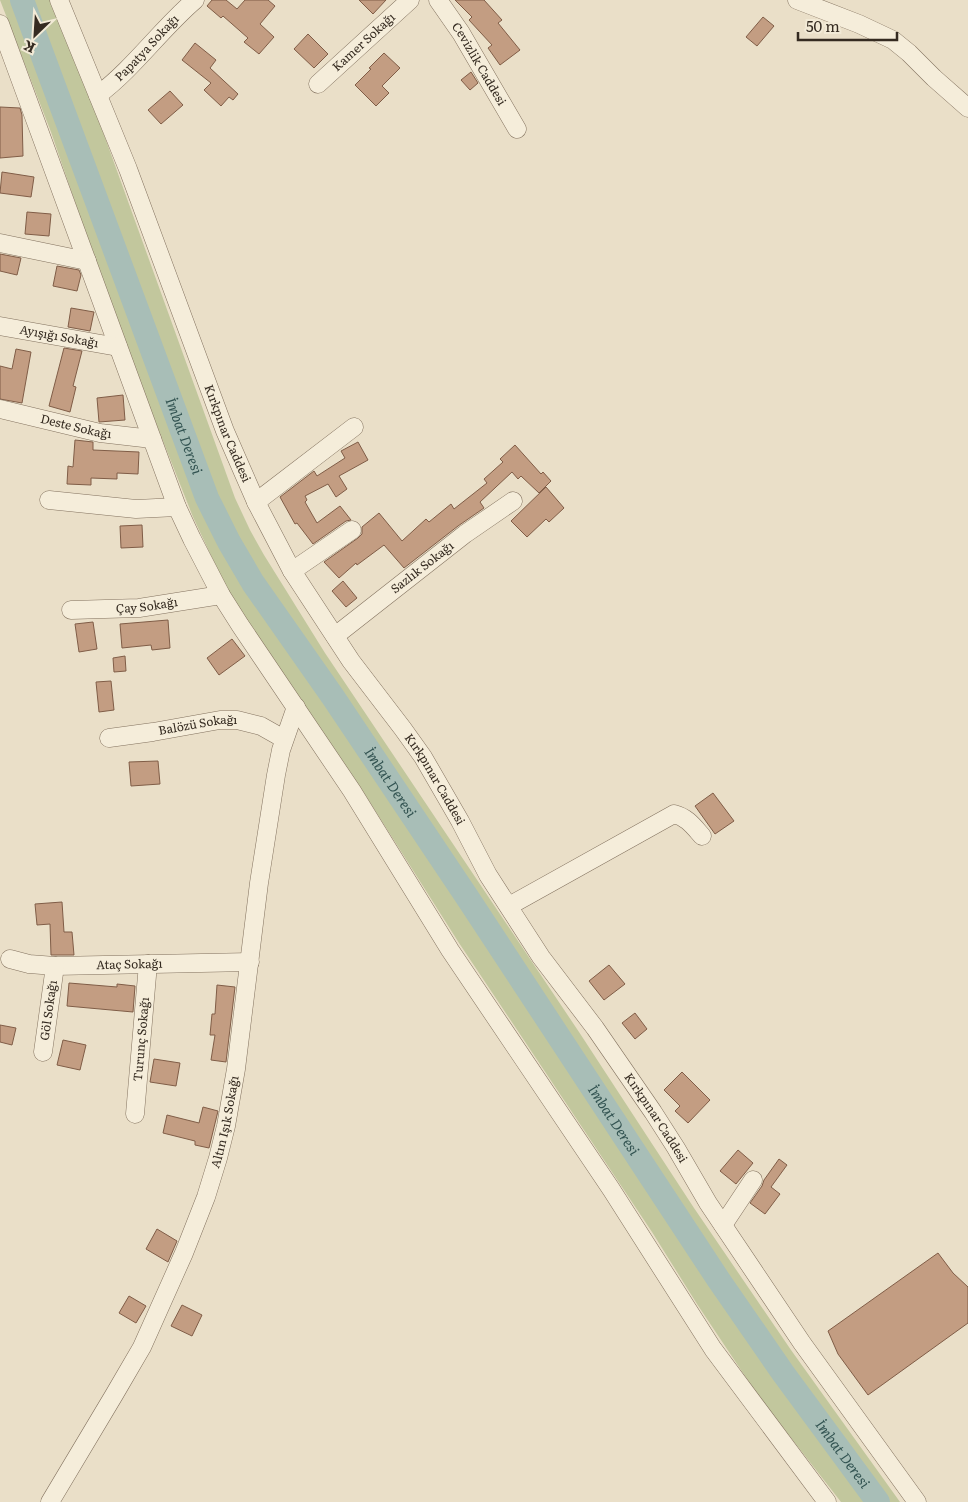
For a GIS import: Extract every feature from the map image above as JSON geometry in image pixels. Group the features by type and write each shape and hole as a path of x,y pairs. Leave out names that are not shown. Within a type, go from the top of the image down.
{"street":[{"name":"Kırkpınar Caddesi","path":"59,0 128,169 225,431 256,502 292,572 351,661 423,757 488,875 541,957 596,1028 653,1112 708,1203 802,1343 917,1502"},
{"name":"Papatya Sokağı","path":"98,95 122,75 169,25 196,0"},
{"name":"Kamer Sokağı","path":"318,84 410,0"},
{"name":"Cevizlik Caddesi","path":"438,0 461,33 517,129"},
{"path":"797,0 866,27 893,40 968,108"},
{"path":"0,24 177,507 221,595 263,662 296,707 352,791 450,950 612,1189 713,1349 827,1502"},
{"path":"0,243 87,261"},
{"name":"Ayışığı Sokağı","path":"0,326 118,347"},
{"name":"Deste Sokağı","path":"0,410 100,433 152,439"},
{"path":"256,502 354,427"},
{"path":"49,500 136,509 177,507"},
{"name":"Sazlık Sokağı","path":"335,636 465,534 513,501"},
{"path":"292,572 352,530"},
{"name":"Çay Sokağı","path":"71,610 139,608 221,595"},
{"name":"Altın Işık Sokağı","path":"50,1502 142,1347 184,1253 206,1197 226,1126 237,1061 260,873 276,775 284,739 296,707"},
{"name":"Balözü Sokağı","path":"109,738 220,720 237,720 261,726 284,739"},
{"path":"509,906 674,814 682,816 689,821 702,836"},
{"name":"Ataç Sokağı","path":"10,959 30,964 55,966 250,962"},
{"name":"Turunç Sokağı","path":"135,1114 148,964"},
{"name":"Göl Sokağı","path":"42,1052 55,966"},
{"path":"723,1225 753,1180"}],"green space":[{"path":"0,0 50,0 94,107 235,498 264,555 325,653 579,1032 694,1208 791,1350 900,1502 841,1502 759,1397 652,1232 459,943 364,793 228,592 193,517 116,322 51,132"}],"building":[{"path":"212,0 226,0 237,9 245,0 268,0 275,6 260,24 274,37 259,54 244,42 248,38 223,16 221,18 207,6"},
{"path":"359,0 386,0 373,14"},
{"path":"455,0 484,0 502,20 498,23 520,50 500,65 488,48 492,45 469,20 472,17"},
{"path":"763,17 774,26 757,46 746,37"},
{"path":"308,34 328,54 314,68 294,49"},
{"path":"195,43 216,60 210,68 238,94 233,100 229,97 221,106 204,90 211,83 182,60"},
{"path":"384,53 400,68 382,86 389,93 376,106 355,85"},
{"path":"471,72 478,83 470,90 461,80"},
{"path":"170,91 183,105 161,124 148,110"},
{"path":"0,107 20,108 22,115 23,156 0,158"},
{"path":"2,172 34,177 31,197 0,193"},
{"path":"27,212 51,214 49,236 25,234"},
{"path":"0,254 21,258 17,275 0,271"},
{"path":"57,266 79,270 81,275 77,291 53,286"},
{"path":"71,308 94,312 90,331 68,327"},
{"path":"64,348 82,351 73,386 76,387 70,412 49,406"},
{"path":"16,349 31,352 22,403 0,399 0,366 12,369"},
{"path":"123,395 125,420 99,422 97,398"},
{"path":"75,440 93,442 93,450 139,452 138,474 117,473 117,479 91,478 91,485 67,484 68,466 73,467"},
{"path":"358,442 368,460 339,476 347,489 336,497 328,484 305,496 307,500 305,502 317,523 340,506 351,520 346,521 313,544 297,523 295,524 280,497 314,471 317,476 345,458 341,451"},
{"path":"515,445 541,474 543,472 551,481 539,493 521,476 518,479 512,472 480,502 484,508 404,568 384,545 357,565 356,563 339,578 324,562 358,538 362,534 362,527 379,513 402,541 426,519 429,522 451,504 454,509 487,483 484,479 503,462 500,459"},
{"path":"546,487 564,508 549,522 546,519 527,537 511,521"},
{"path":"142,525 143,547 121,548 120,526"},
{"path":"343,581 357,598 346,607 332,591"},
{"path":"168,620 170,648 152,650 151,645 122,648 120,624"},
{"path":"93,622 97,649 79,652 75,624"},
{"path":"232,639 245,656 219,675 207,658"},
{"path":"125,656 126,671 114,672 113,658"},
{"path":"111,681 114,710 99,712 96,682"},
{"path":"158,761 160,784 131,786 129,762"},
{"path":"713,793 734,821 715,834 695,806"},
{"path":"62,902 64,932 72,932 74,955 51,955 50,924 37,925 35,904"},
{"path":"609,965 625,984 604,1000 589,981"},
{"path":"69,983 117,987 117,984 135,986 133,1012 67,1006"},
{"path":"217,985 235,987 226,1062 211,1060 215,1035 210,1035 212,1014 215,1014"},
{"path":"635,1013 647,1029 635,1039 622,1023"},
{"path":"0,1025 16,1028 12,1045 0,1042"},
{"path":"63,1040 86,1045 80,1070 57,1065"},
{"path":"154,1059 180,1063 176,1086 150,1082"},
{"path":"682,1072 710,1100 688,1123 675,1111 680,1106 664,1090"},
{"path":"203,1107 218,1111 209,1148 195,1145 195,1141 163,1133 167,1115 199,1123"},
{"path":"738,1150 753,1163 736,1184 720,1171"},
{"path":"779,1159 787,1165 771,1187 780,1194 765,1214 750,1203"},
{"path":"157,1229 177,1241 168,1262 146,1249"},
{"path":"938,1253 953,1273 968,1287 968,1323 868,1395 838,1354 828,1331"},
{"path":"129,1296 146,1306 136,1323 119,1313"},
{"path":"182,1305 202,1315 192,1336 171,1326"}],"waterway":[{"name":"İmbat Deresi","path":"22,0 207,498 229,542 253,583 333,697 467,897 718,1279 783,1373 878,1502"}]}
